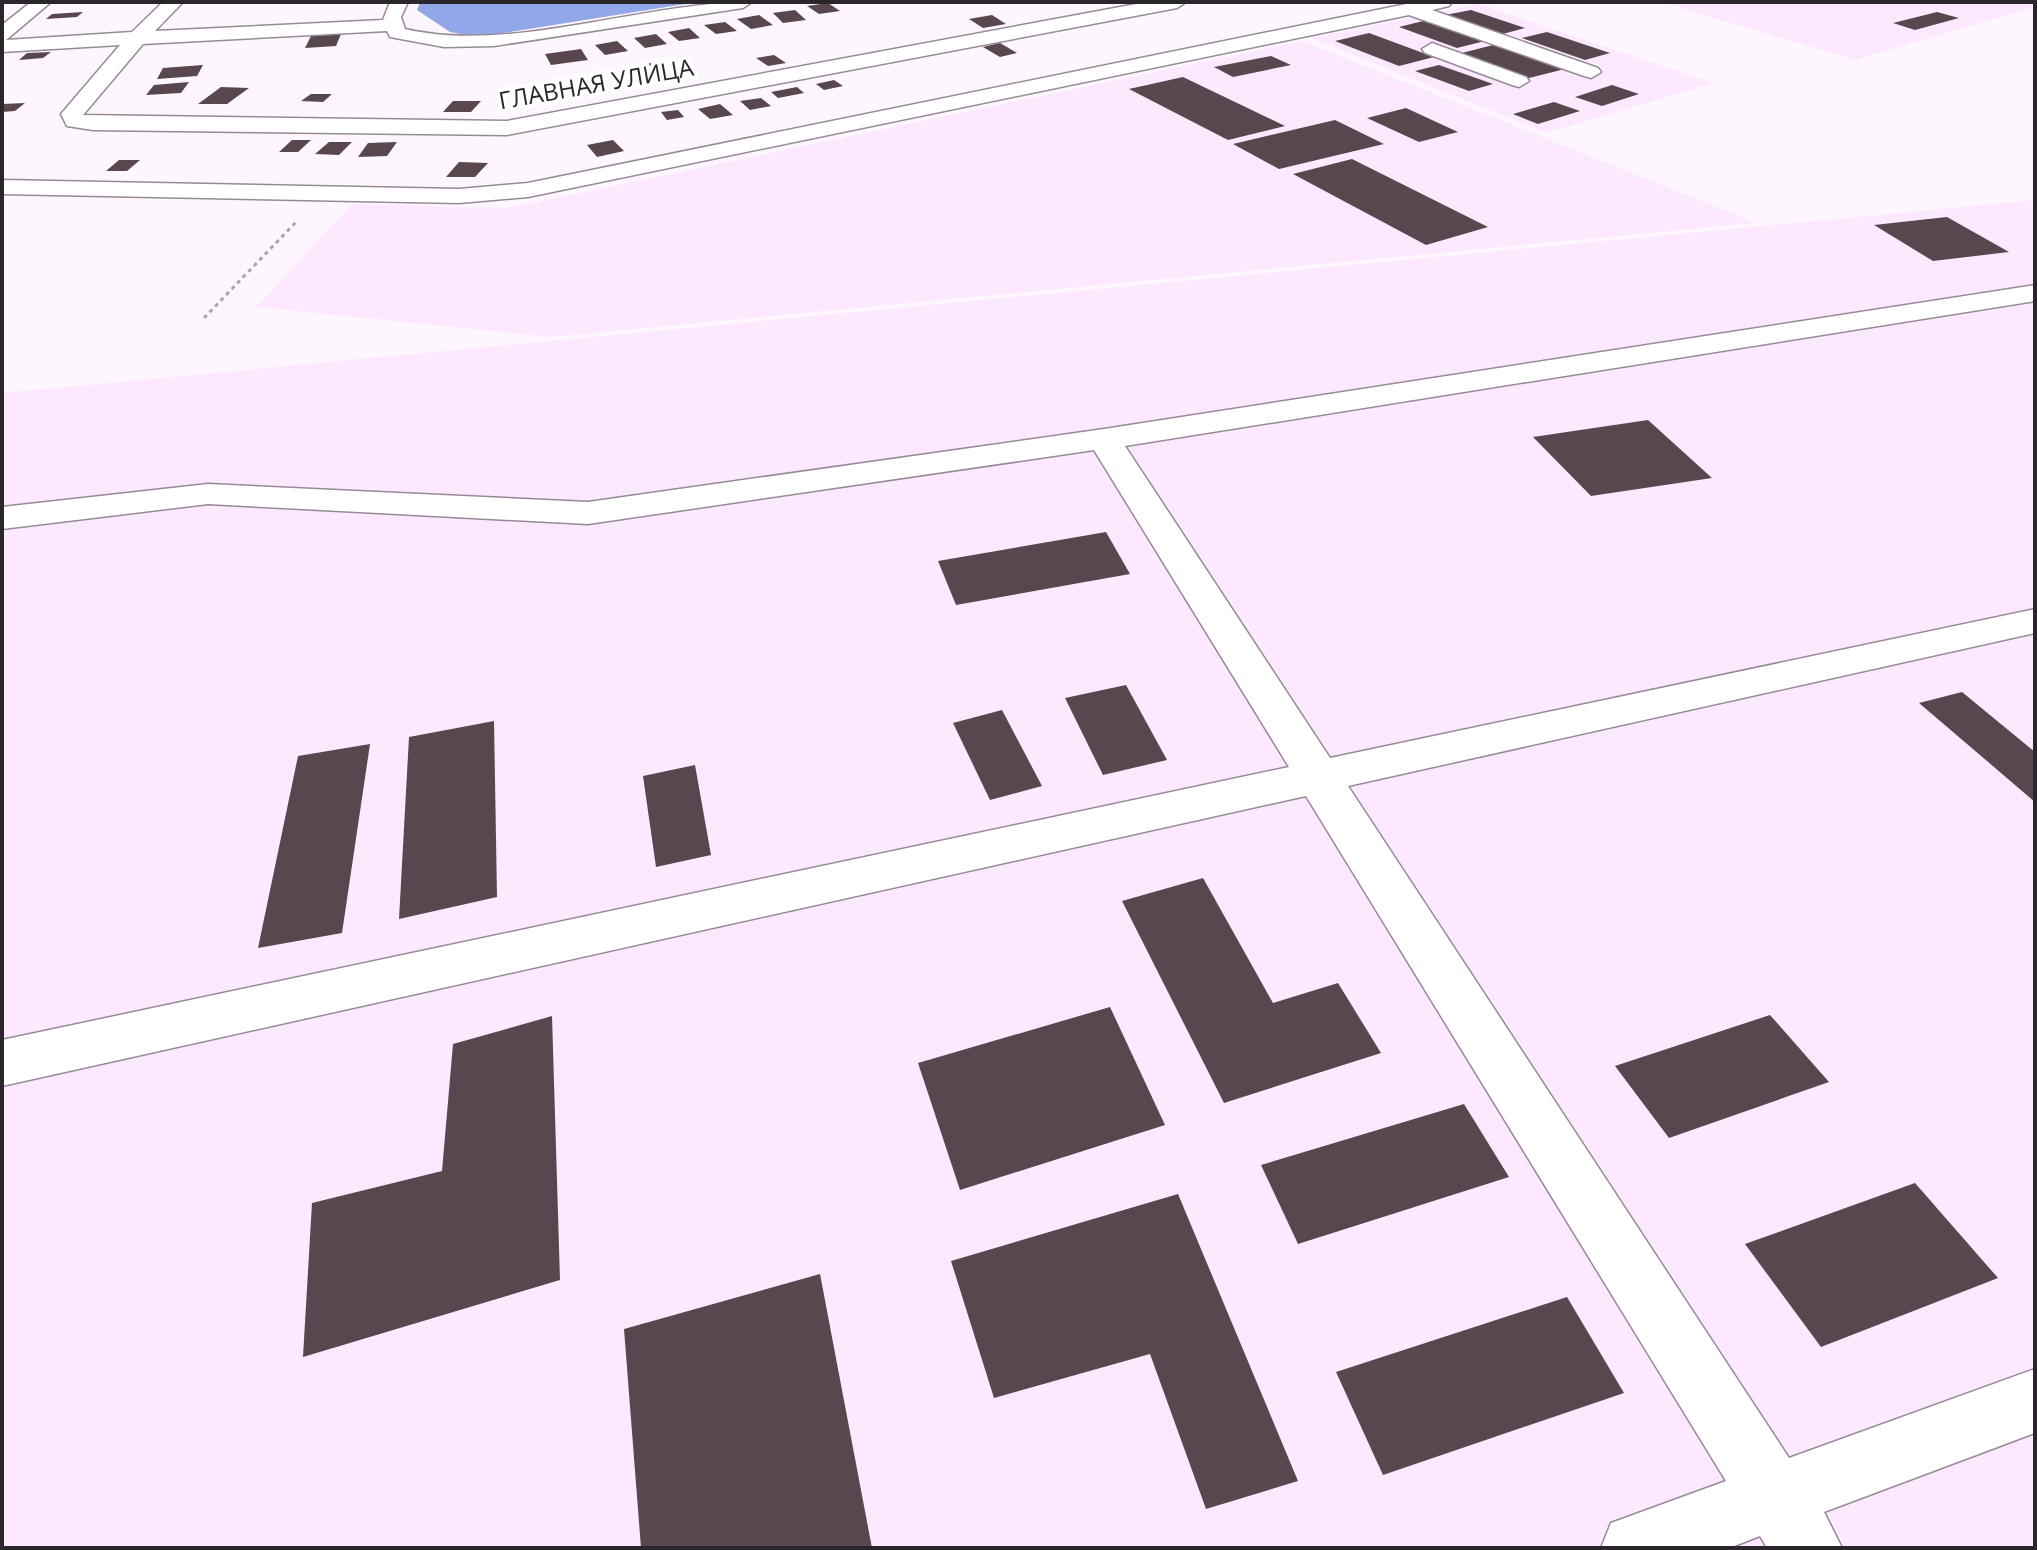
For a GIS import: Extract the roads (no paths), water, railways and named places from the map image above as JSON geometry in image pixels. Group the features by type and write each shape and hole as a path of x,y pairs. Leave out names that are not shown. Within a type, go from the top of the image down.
{"street":[{"path":"2,35 42,2"},
{"name":"ГЛАВНАЯ УЛИЦА","path":"174,2 137,38 72,114 75,121 507,128 1177,2"},
{"path":"399,2 392,17 397,33 411,37 496,40 743,2"},
{"path":"1335,2 1372,23"},
{"path":"2,187 459,196 504,193 1251,42 1372,23 1443,2"},
{"path":"1411,9 1591,72"},
{"path":"2,46 393,25"},
{"path":"1251,42 1282,54"},
{"path":"1415,43 1519,81"},
{"path":"2,518 208,494 588,513 1104,439 2035,293"},
{"path":"1104,439 1791,1523"},
{"path":"2,1063 2035,621"},
{"path":"1636,1548 1791,1523 2035,1401"}],"water":[{"path":"420,2 698,2 478,37 450,32 417,10"}]}
